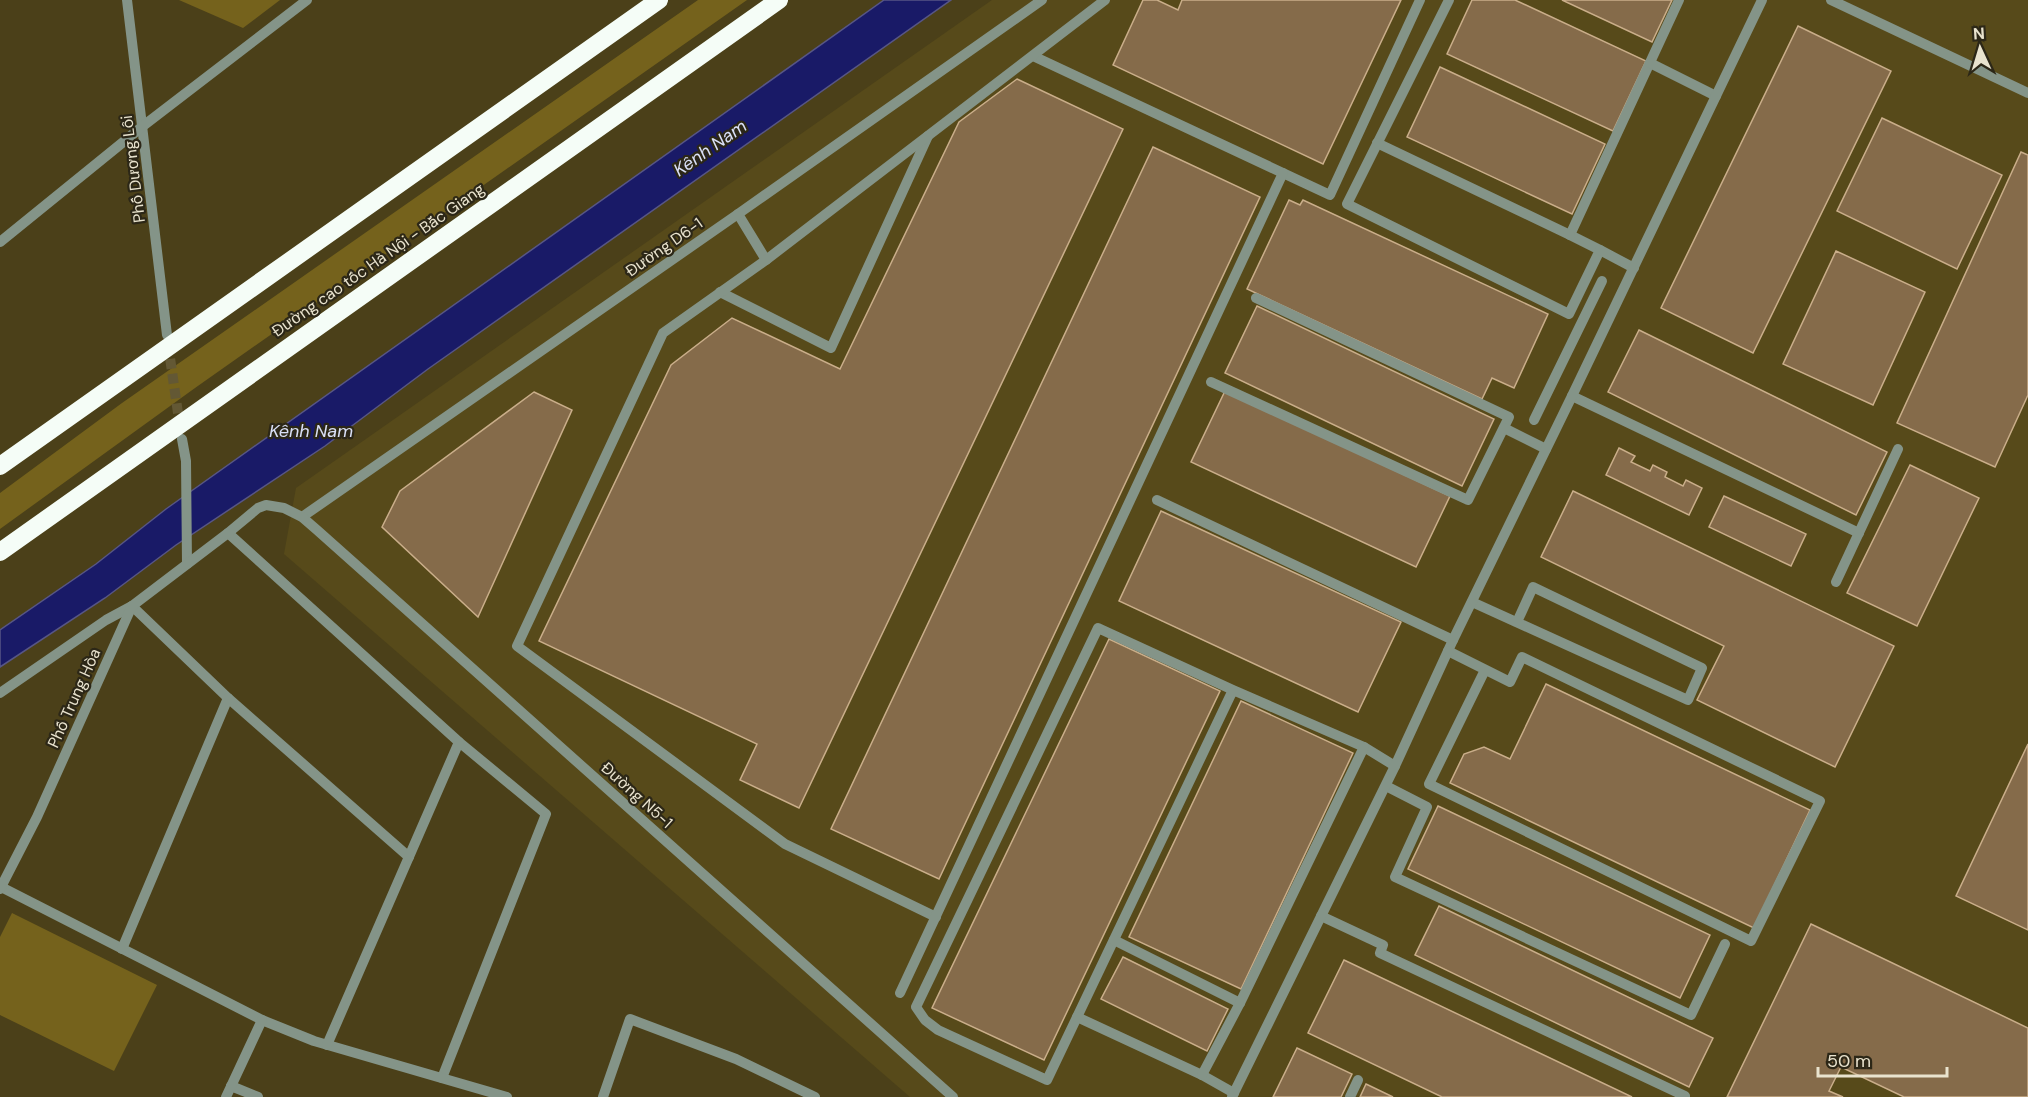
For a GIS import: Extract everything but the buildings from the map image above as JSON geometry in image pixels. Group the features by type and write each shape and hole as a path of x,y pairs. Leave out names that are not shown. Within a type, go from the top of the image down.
{"highway":[{"path":"0,466 659,0"},
{"name":"Đường cao tốc Hà Nội - Bắc Giang","path":"0,552 779,0"}],"street":[{"name":"Phố Dương Lôi","path":"127,0 167,335"},
{"path":"0,242 143,126 307,0"},
{"name":"Đường D6-1","path":"302,516 1042,0"},
{"path":"936,916 785,844 517,646 663,333 766,260 1105,0"},
{"path":"1033,56 1330,195 1420,0"},
{"path":"1449,0 1347,204 1569,314 1599,250"},
{"path":"1570,235 1679,0"},
{"path":"1077,1017 1202,1075 1233,1095 1386,786 1453,640 1762,0"},
{"path":"1831,0 2028,93"},
{"path":"1650,63 1716,96"},
{"path":"720,292 831,348 929,135"},
{"path":"1377,143 1634,268"},
{"path":"900,993 1283,173"},
{"path":"738,214 766,260"},
{"path":"1534,420 1602,281"},
{"path":"1211,382 1468,500 1509,417 1256,298"},
{"path":"1572,396 1859,533"},
{"path":"1504,428 1546,449"},
{"path":"182,439 186,461 187,564"},
{"path":"1836,582 1898,449"},
{"path":"1157,500 1453,640"},
{"name":"Phố Trung Hòa","path":"0,888 37,817 132,606 258,508 266,505 277,506 302,516"},
{"name":"Đường N5-1","path":"302,516 953,1097"},
{"path":"228,533 459,742 546,814 442,1078"},
{"path":"1472,602 1688,700 1702,668 1533,587 1517,622"},
{"path":"0,693 106,620 132,606 228,698 409,857"},
{"path":"1233,690 1047,1080 938,1030 925,1020 916,1007 1098,628 1364,747 1395,766"},
{"path":"1448,651 1510,682 1522,657 1820,801 1751,941 1430,784 1485,670"},
{"path":"122,949 228,698"},
{"path":"327,1045 459,742"},
{"path":"1202,1075 1240,1003 1364,747"},
{"path":"1386,786 1427,807 1395,877 1458,907 1691,1015 1725,944"},
{"path":"0,888 262,1020 327,1045 507,1097"},
{"path":"1321,916 1383,945 1380,952 1685,1096"},
{"path":"1114,940 1240,1003"},
{"path":"603,1097 630,1019 736,1059 815,1097"},
{"path":"226,1097 262,1020"},
{"path":"1350,1097 1358,1080"},
{"path":"231,1086 258,1097"}],"shaded area":[{"path":"179,0 280,0 243,28"},
{"path":"698,0 747,0 195,388 0,529 0,493 122,403"},
{"path":"992,0 2028,0 2028,1097 910,1097 284,554 296,488"},
{"path":"12,913 157,985 114,1071 0,1015 0,937"}],"water":[{"name":"Kênh Nam","path":"884,0 951,0 428,369 325,446 176,545 105,598 0,667 0,630 96,564 166,509"}],"tunnel":[{"path":"168,344 180,427"}]}
